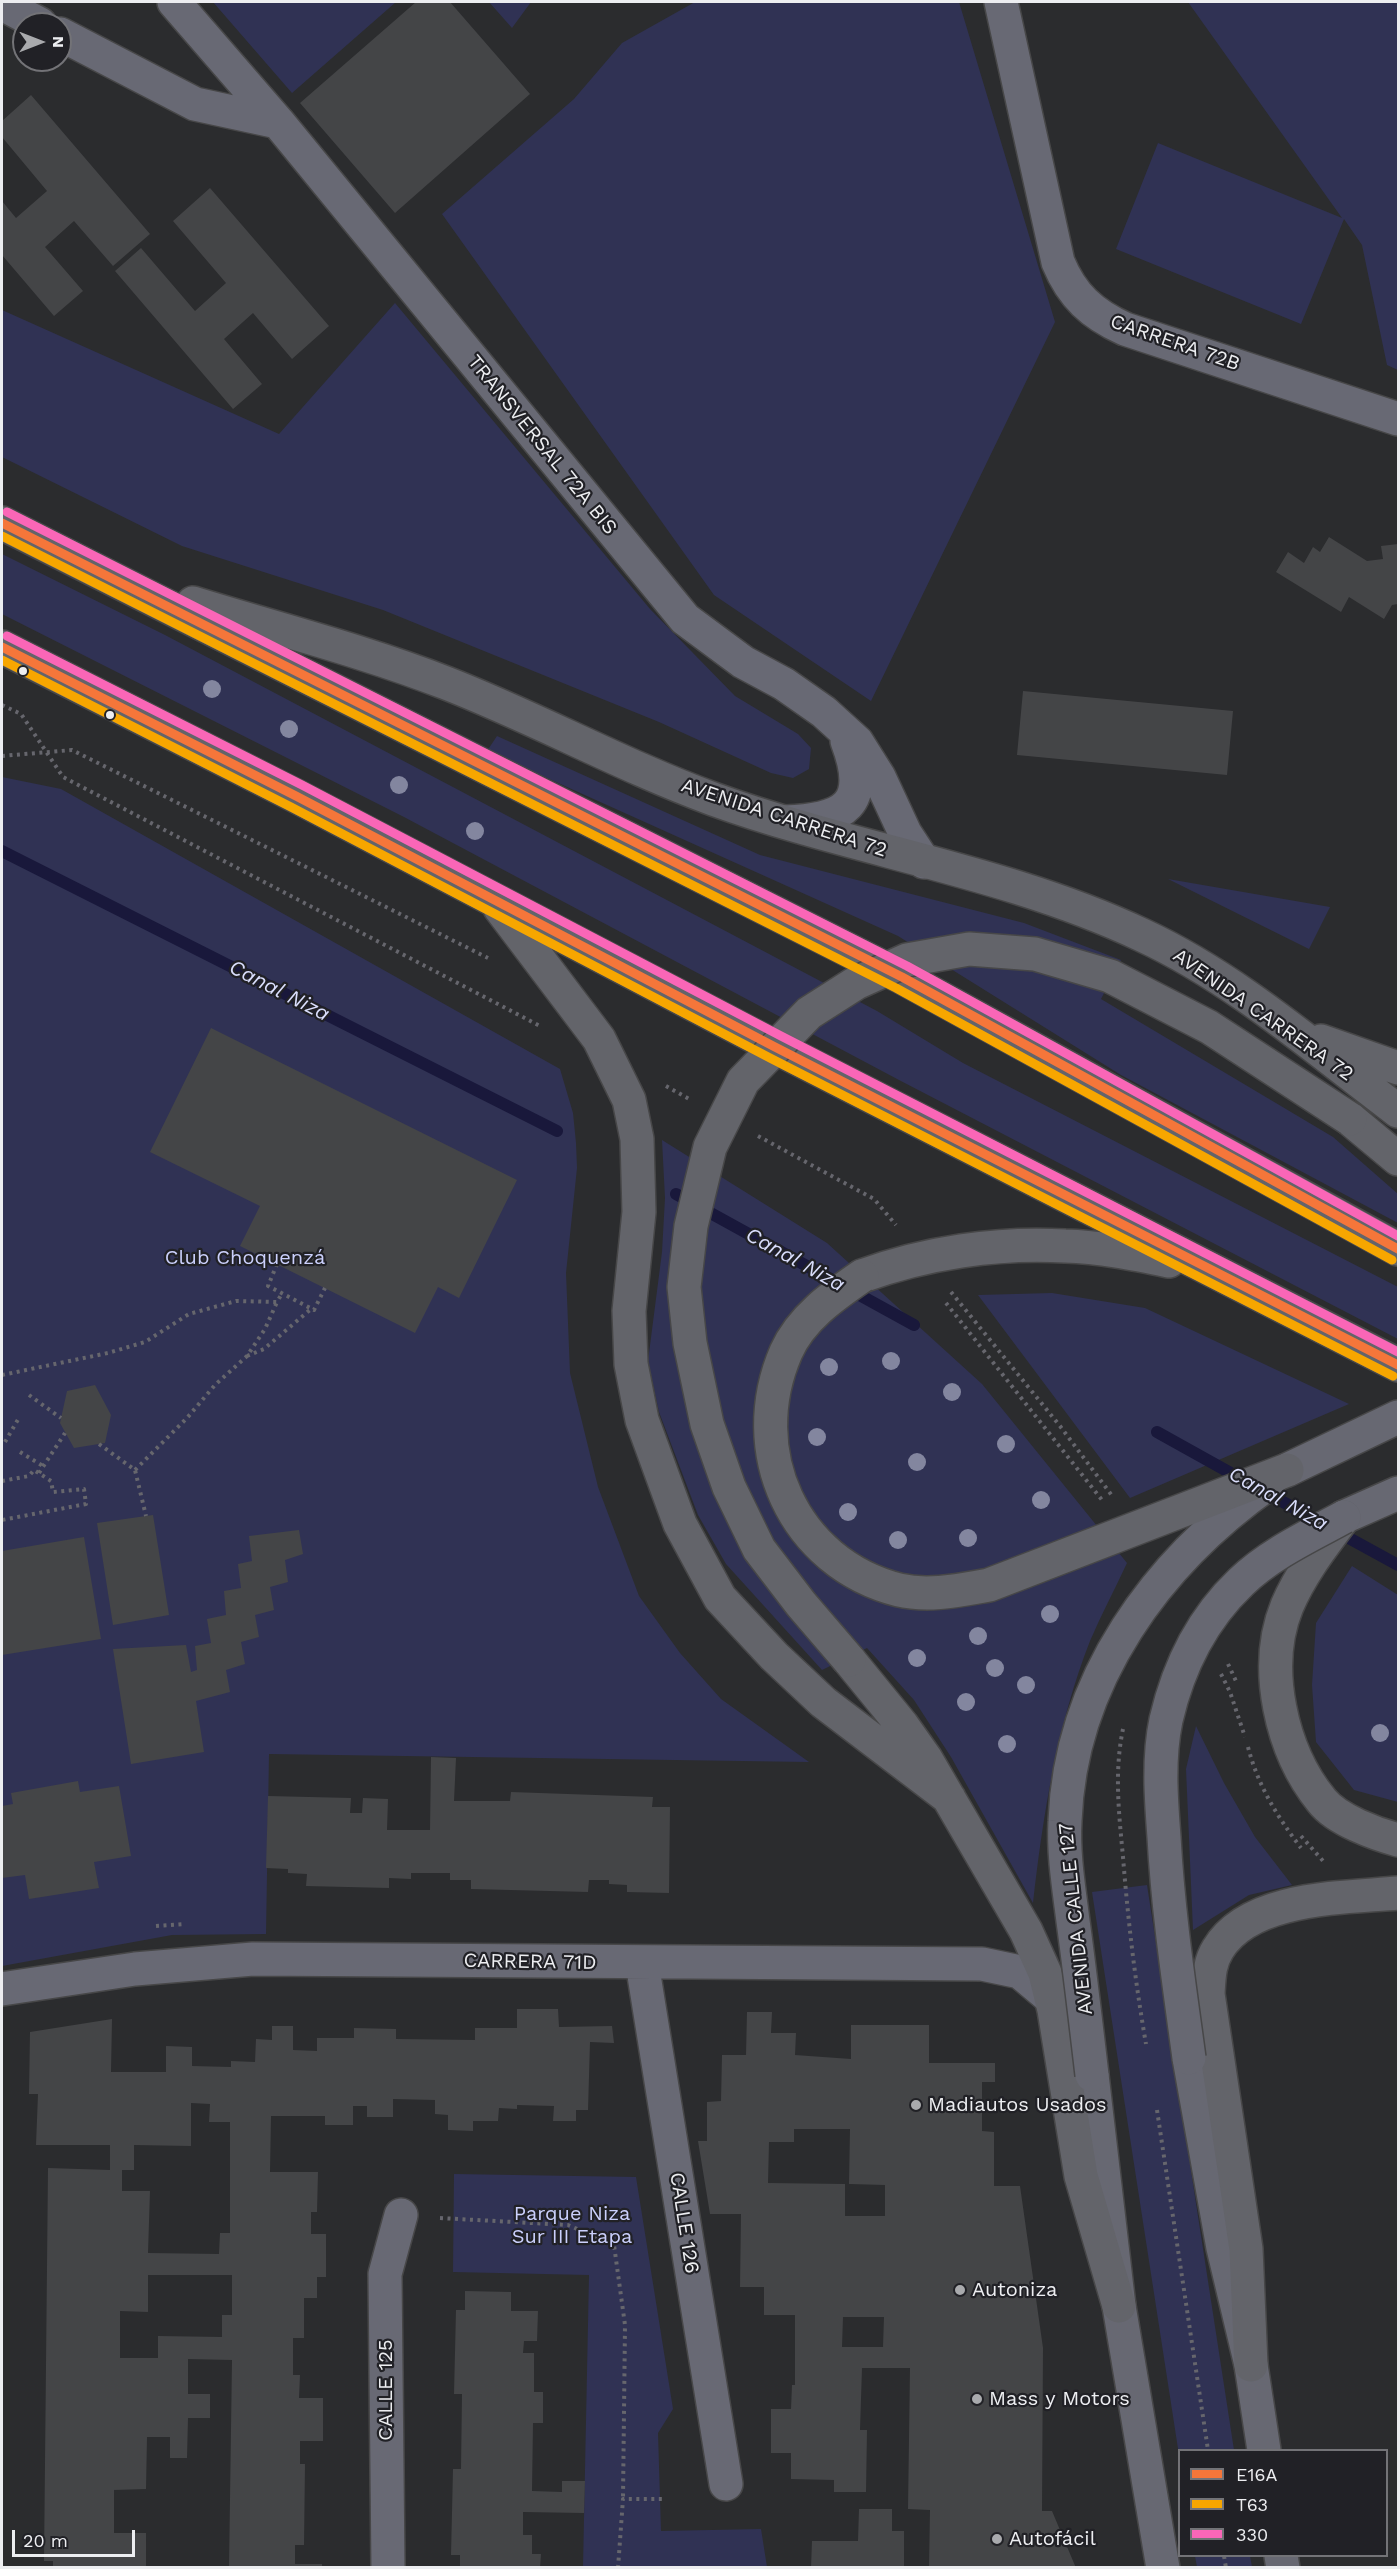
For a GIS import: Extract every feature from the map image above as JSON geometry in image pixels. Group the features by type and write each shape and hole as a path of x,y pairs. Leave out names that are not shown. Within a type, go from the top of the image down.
{"highway":[{"name":"AVENIDA CARRERA 72","path":"2,523 902,977 1398,1249"},
{"name":"AVENIDA CARRERA 72","path":"104,575 445,682 711,798 783,822 1045,897 1143,935 1198,966 1288,1028 1398,1111"},
{"path":"2,647 1398,1365"},
{"path":"494,899 599,1039 629,1100 637,1139 639,1212 629,1311 631,1364 642,1420 680,1524 720,1598 774,1656 823,1702 949,1798"},
{"path":"1119,2306 1081,2176 1045,1973 1026,1931 949,1798 902,1725 801,1604 759,1549 725,1476 708,1424 690,1343 684,1287 690,1226 710,1148 743,1081 809,1013 856,983 907,960 969,949 1035,954 1110,976 1209,1027 1350,1119 1398,1159"},
{"path":"1288,1028 1398,1068"},
{"path":"1206,1268 1132,1254 1065,1246 957,1252 912,1259 862,1275 819,1306 786,1351 770,1406 774,1468 792,1512 816,1543 860,1576 900,1590 944,1593 989,1585 1287,1470"},
{"path":"1368,1348 1398,1383"},
{"path":"1344,1517 1310,1562 1286,1607 1276,1658 1279,1710 1294,1759 1323,1803 1369,1833 1398,1840"},
{"path":"1251,2365 1246,2249 1208,1994 1210,1968 1218,1948 1238,1927 1263,1913 1297,1903 1398,1893"}],"main road":[{"name":"AVENIDA CALLE 127","path":"1163,2568 1119,2306 1067,1871 1065,1822 1073,1759 1091,1698 1124,1632 1167,1573 1227,1512 1287,1470 1398,1417"},
{"path":"1264,2449 1251,2365 1223,2248 1189,2058 1170,1919 1161,1762 1166,1722 1176,1683 1192,1646 1215,1612 1241,1582 1272,1557 1344,1517 1398,1493"}],"street":[{"name":"TRANSVERSAL 72A BIS","path":"174,2 278,122 685,619 743,662 784,684 843,728 868,758 896,816 924,861"},
{"name":"CARRERA 72B","path":"1002,2 1058,262 1067,283 1083,304 1102,319 1125,329 1398,418"},
{"path":"2,4 17,12"},
{"path":"72,40 195,104 278,122"},
{"path":"783,822 824,819 838,813 851,802 856,784 855,765 843,728"},
{"name":"CARRERA 71D","path":"2,1989 135,1969 254,1959 982,1964 1020,1972 1051,1998"},
{"name":"CALLE 126","path":"642,1963 726,2484"},
{"name":"CALLE 125","path":"388,2568 385,2274 401,2215"}],"path":[{"path":"2,705 21,714 63,777 551,1032"},
{"path":"2,756 72,750 497,962"},
{"path":"277,1264 268,1286 280,1295 311,1309"},
{"path":"247,1356 264,1349 311,1309 314,1310 325,1288"},
{"path":"135,1470 215,1385 247,1356 265,1329 280,1295"},
{"path":"2,1375 108,1353 145,1342 189,1314 236,1301 276,1302"},
{"path":"29,1395 61,1418"},
{"path":"5,1442 20,1416"},
{"path":"39,1473 65,1433"},
{"path":"99,1444 135,1470 146,1516"},
{"path":"20,1452 43,1466"},
{"path":"2,1481 29,1476 33,1470 51,1481 53,1492 84,1489 86,1504 2,1520"},
{"path":"440,2218 568,2225 614,2244 625,2325 623,2499 618,2568"},
{"path":"623,2499 663,2499"}],"green space":[{"path":"213,2 396,2 292,93"},
{"path":"489,2 531,2 512,28"},
{"path":"695,2 959,2 1055,322 871,701 714,595 442,214 574,99 622,43"},
{"path":"1188,2 1398,2 1398,370 1387,365 1362,245 1344,219 1301,324 1116,249 1158,143 1342,218"},
{"path":"395,303 650,609 735,696 798,734 811,748 809,769 793,778 771,773 659,722 383,610 182,546 2,457 2,310 279,434"},
{"path":"2,554 165,635 877,1011 963,1063 1398,1287 1398,1339 899,1080 404,817 2,614"},
{"path":"497,736 760,855 1024,923 1121,960 1101,999 1333,1137 1398,1194 1398,1223 1121,1075 898,936 487,751"},
{"name":"Club Choquenzá","path":"2,777 61,789 560,1069 573,1113 577,1168 566,1273 570,1373 598,1487 639,1596 680,1653 721,1699 809,1762 269,1754 266,1934 172,1935 2,1966"},
{"path":"1168,879 1330,907 1309,949"},
{"path":"662,1140 827,1243 982,1384 1127,1563 1090,1641 1069,1705 1053,1770 1041,1837 1033,1903 951,1757 914,1700 867,1648 822,1670 726,1564 698,1515 659,1412 648,1361 662,1252 665,1198"},
{"path":"1052,1293 1145,1308 1349,1404 1130,1498 978,1295"},
{"path":"1352,1566 1398,1595 1398,1802 1354,1790 1316,1742 1312,1685 1316,1623"},
{"path":"1196,1726 1224,1783 1255,1837 1292,1885 1249,1895 1193,1930 1186,1769"},
{"path":"1147,1885 1234,2449 1178,2449 1092,1892"},
{"name":"Parque Niza Sur III Etapa","path":"454,2174 636,2177 673,2409 658,2433 661,2531 761,2529 767,2567 583,2567 589,2275 453,2272"},
{"path":"1195,2557 1250,2557 1252,2567 1197,2567"}],"building":[{"path":"416,2 450,2 530,94 395,213 300,103"},
{"path":"31,95 150,234 113,266 74,221 45,247 83,291 54,316 2,255 2,201 16,218 47,191 2,137 2,121"},
{"path":"210,188 329,326 292,359 253,313 224,339 262,384 233,409 115,271 141,248 195,311 226,283 173,221"},
{"path":"1329,537 1367,561 1383,559 1381,546 1398,544 1398,604 1392,605 1384,619 1349,597 1341,612 1276,572 1288,552 1304,563 1313,547 1320,552"},
{"path":"1023,691 1233,711 1227,775 1017,755"},
{"path":"211,1028 517,1180 459,1298 438,1287 415,1333 240,1246 260,1206 150,1152"},
{"path":"95,1385 111,1415 105,1443 74,1448 60,1423 67,1391"},
{"path":"153,1515 169,1615 113,1625 97,1523"},
{"path":"299,1530 303,1554 285,1560 288,1582 270,1587 274,1610 255,1615 259,1637 241,1642 245,1664 226,1670 230,1692 196,1701 204,1752 131,1764 113,1649 186,1645 191,1672 197,1670 195,1646 211,1643 207,1619 226,1615 224,1591 241,1588 238,1564 252,1561 249,1536"},
{"path":"84,1537 101,1639 2,1655 2,1551"},
{"path":"431,1757 456,1758 454,1801 510,1801 511,1792 653,1797 652,1807 670,1807 669,1893 627,1892 627,1885 609,1884 609,1880 589,1880 588,1892 471,1889 471,1880 450,1880 450,1873 411,1873 411,1879 389,1878 389,1888 306,1886 307,1874 288,1873 288,1869 266,1868 268,1796 351,1798 350,1813 362,1813 363,1798 388,1799 387,1830 430,1830"},
{"path":"78,1781 80,1792 119,1786 131,1856 94,1862 99,1888 29,1899 25,1875 2,1878 2,1806 13,1804 11,1793"},
{"path":"517,2009 558,2009 559,2027 612,2026 614,2043 590,2042 588,2110 576,2110 576,2121 553,2121 554,2106 517,2105 517,2109 499,2108 498,2121 473,2121 473,2131 448,2130 448,2115 435,2114 435,2100 393,2099 393,2117 367,2117 367,2106 353,2106 353,2125 325,2125 325,2116 271,2116 270,2172 318,2172 317,2212 311,2212 311,2234 326,2234 326,2277 317,2277 317,2298 304,2298 304,2338 293,2338 293,2375 300,2375 299,2398 323,2398 323,2441 300,2441 300,2464 305,2464 304,2545 295,2545 295,2564 322,2564 322,2568 229,2568 232,2360 188,2359 188,2394 210,2394 210,2418 188,2418 187,2458 170,2458 170,2437 147,2437 146,2489 114,2490 114,2533 146,2533 146,2568 53,2568 53,2561 44,2561 48,2168 110,2170 110,2145 36,2145 38,2094 29,2094 30,2032 112,2019 111,2072 166,2072 166,2046 192,2047 192,2066 231,2067 231,2061 255,2062 256,2039 272,2040 272,2026 293,2026 293,2050 317,2051 317,2038 354,2038 354,2028 396,2029 396,2039 475,2040 475,2028 517,2028","holes":["191,2103 210,2104 209,2122 230,2122 230,2233 220,2233 219,2254 148,2253 150,2191 122,2191 122,2170 134,2170 134,2145 191,2146","148,2275 232,2275 232,2315 222,2315 222,2337 158,2336 158,2358 120,2358 120,2311 148,2312"]},
{"path":"747,2012 772,2012 771,2033 796,2033 795,2055 851,2059 851,2025 929,2025 929,2063 995,2063 995,2082 982,2082 982,2131 994,2132 994,2186 1020,2186 1043,2348 1042,2511 1052,2511 1076,2568 929,2568 930,2510 908,2509 910,2368 862,2368 860,2430 867,2430 866,2492 834,2492 834,2480 791,2479 791,2453 771,2453 771,2409 791,2409 792,2385 795,2385 795,2315 764,2315 764,2287 740,2287 741,2214 710,2214 698,2141 707,2141 707,2102 721,2101 722,2055 746,2055","holes":["794,2129 850,2129 849,2184 885,2185 885,2216 845,2216 845,2184 768,2183 769,2142 794,2142","843,2317 884,2317 883,2347 842,2347"]},
{"path":"465,2291 511,2292 511,2311 538,2311 537,2341 524,2341 523,2353 534,2353 534,2392 543,2392 543,2423 533,2423 532,2491 562,2492 562,2481 585,2481 584,2513 523,2512 523,2535 532,2535 532,2554 541,2554 540,2568 460,2568 460,2555 451,2555 453,2469 461,2469 462,2394 454,2394 456,2310 465,2310"},
{"path":"859,2509 892,2509 892,2531 904,2531 904,2568 811,2568 812,2541 858,2541"}],"waterway":[{"name":"Canal Niza","path":"2,851 557,1131"},
{"name":"Canal Niza","path":"676,1194 914,1325"},
{"name":"Canal Niza","path":"1157,1432 1245,1481"},
{"name":"Canal Niza","path":"1263,1491 1398,1565"}],"transit line":[{"name":"330","path":"7,512 907,966 1398,1236"},
{"name":"E16A","path":"2,523 902,977 1398,1249"},
{"name":"T63","path":"2,536 896,988 1392,1260"},
{"name":"330","path":"7,636 302,785 781,1036 1398,1352"},
{"name":"E16A","path":"2,647 296,796 775,1047 1398,1365"},
{"name":"T63","path":"2,660 291,807 770,1058 1393,1376"}],"place":[{"name":"Madiautos Usados","path":"916,2105"},
{"name":"Autoniza","path":"960,2290"},
{"name":"Mass y Motors","path":"977,2399"},
{"name":"Autofácil","path":"997,2539"}]}
